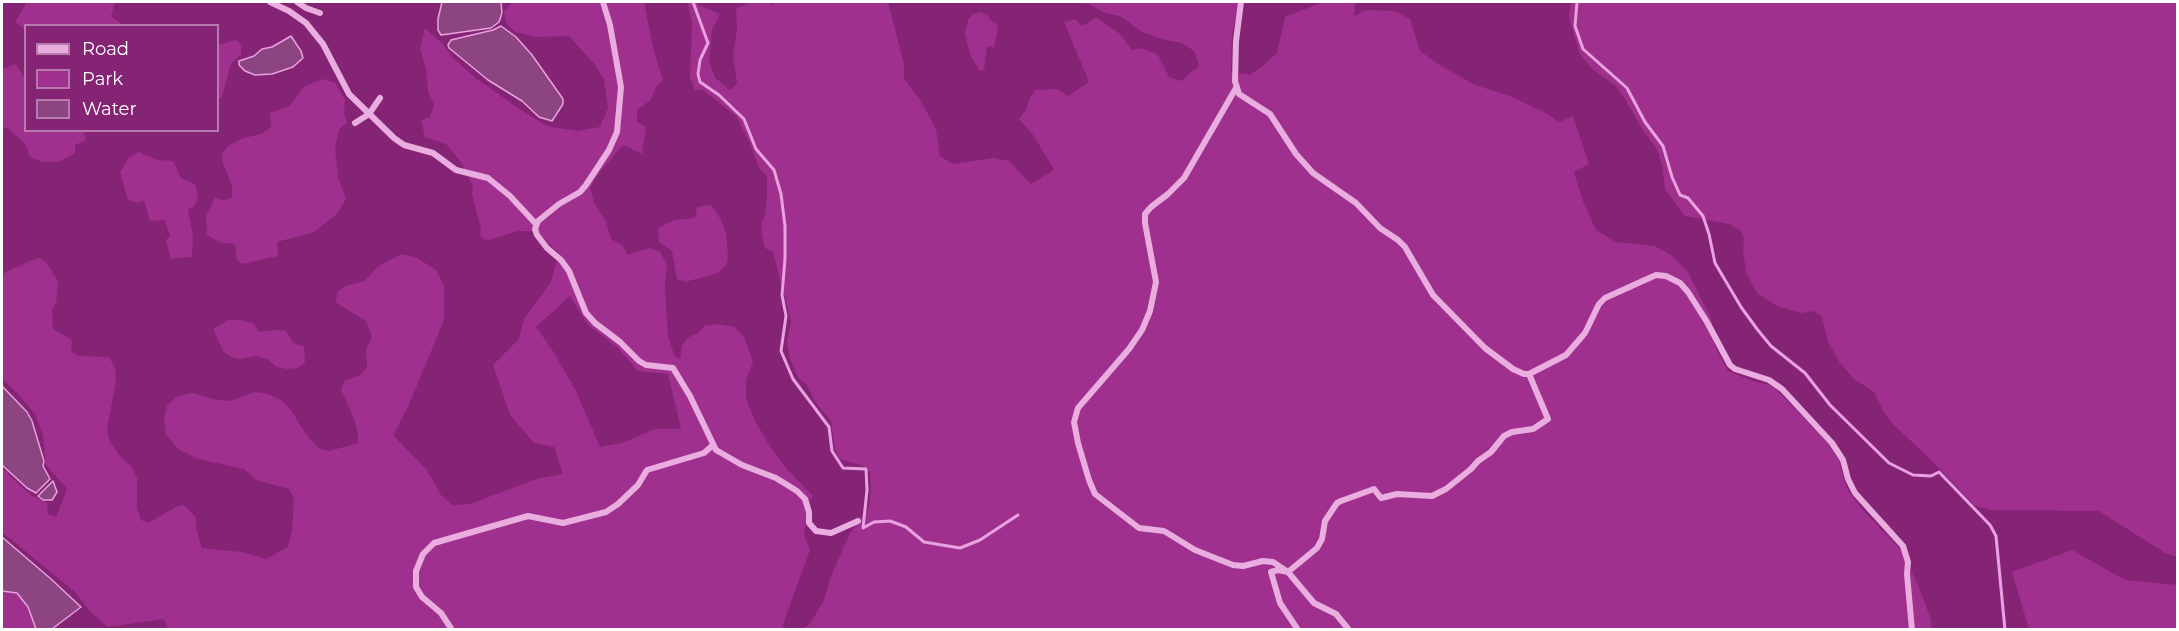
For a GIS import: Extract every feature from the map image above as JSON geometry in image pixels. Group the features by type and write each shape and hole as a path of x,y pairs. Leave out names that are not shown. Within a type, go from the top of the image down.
{"street":[{"path":"270,2 299,17 316,34 349,94 394,138 404,145 429,151 456,170 492,181 510,196 536,224"},
{"path":"297,2 320,13"},
{"path":"603,2 610,25 621,87 617,132 609,150 586,185 580,192 559,204 536,224 535,229 542,242 569,270 576,290 591,319 639,361 646,365 673,368 690,396 716,450 726,458 776,478 796,491 805,499 809,512 809,523 816,531 831,533 858,521"},
{"path":"1241,2 1236,41 1236,88 1244,98 1270,114 1296,154 1313,173 1356,203 1380,228 1405,247 1433,295 1485,348 1513,369 1529,374 1566,354 1585,333 1599,304 1605,298 1656,275 1666,276 1680,284 1688,292 1707,322 1730,365 1735,369 1775,383 1782,389 1832,443 1843,460 1855,493 1903,546 1908,562 1912,630"},
{"path":"1236,88 1184,178 1147,210 1145,224 1156,282 1146,321 1129,349 1078,408 1074,422 1092,489 1101,500 1139,528 1164,531 1195,550 1233,565 1273,562 1288,572 1314,603 1336,614 1349,630"},
{"path":"355,123 369,114 380,98"},
{"path":"1298,630 1283,611 1271,572 1288,572 1317,548 1322,539 1325,521 1341,501 1374,489 1381,498 1397,494 1432,496 1455,483 1491,452 1504,436 1512,432 1533,429 1548,418 1529,374"},
{"path":"452,630 441,613 422,597 416,587 416,571 423,554 434,543 528,516 563,523 606,512 638,486 647,470 704,453 713,445"}],"green space":[{"path":"26,2 115,2 111,16 122,24 24,24 24,28 15,22"},
{"path":"512,2 644,2 654,52 663,80 655,89 651,100 637,110 637,122 646,127 642,154 623,145 599,173 590,188 594,202 606,222 611,239 622,245 628,255 649,248 660,252 667,264 665,286 668,336 675,357 680,359 682,345 704,326 717,324 735,327 744,337 753,362 746,380 746,398 755,421 787,469 813,496 805,507 804,535 810,550 782,627 789,629 169,630 164,619 107,627 74,591 2,532 2,469 7,471 32,496 47,503 48,514 56,517 67,489 46,465 43,435 35,414 2,379 2,274 32,260 40,258 47,263 57,280 56,303 52,309 53,329 72,340 71,351 78,356 109,357 115,368 116,380 107,430 110,442 119,455 132,467 137,478 137,508 141,520 148,523 183,505 196,517 196,529 202,548 242,552 266,559 288,547 292,531 294,499 289,489 256,480 244,469 198,459 178,449 166,435 164,420 167,405 178,396 192,393 217,400 231,401 255,392 268,394 281,400 291,410 305,433 319,449 329,451 358,443 358,433 353,416 341,390 344,381 362,374 367,367 366,349 372,337 366,321 335,302 338,291 345,286 365,281 377,267 402,254 417,258 436,270 444,285 444,320 408,407 393,435 427,470 441,495 452,505 470,504 536,479 563,474 554,447 534,443 510,415 493,365 519,339 524,319 551,282 559,253 542,237 530,231 518,231 489,240 483,239 479,234 481,229 472,194 473,186 461,162 446,144 425,137 421,120 430,117 434,105 428,91 426,69 420,49 425,28 442,43 453,58 477,79 547,126 577,131 600,127 608,108 604,80 595,65 569,36 535,37 515,32 506,23 504,12","holes":["570,296 588,325 617,347 638,371 668,374 681,429 655,429 622,443 600,447 576,391 536,327"]},
{"path":"687,2 698,2 698,5 720,14 712,30 709,61 715,78 731,90 737,83 733,56 737,27 736,8 752,2 770,2 771,5 779,2 888,2 904,64 904,79 919,98 936,130 940,156 953,164 993,158 1009,161 1031,184 1054,170 1034,136 1019,119 1026,110 1029,100 1035,90 1057,89 1068,96 1089,82 1064,22 1076,19 1080,25 1086,24 1095,17 1119,33 1132,50 1142,48 1158,55 1169,77 1181,81 1199,66 1194,51 1182,43 1142,32 1120,16 1105,13 1089,4 1070,2 1239,2 1232,35 1231,72 1250,75 1277,53 1285,17 1323,2 1351,2 1355,4 1354,16 1367,10 1395,11 1410,19 1420,51 1438,64 1475,85 1510,96 1546,113 1559,122 1573,116 1589,164 1574,172 1583,201 1596,230 1616,242 1655,246 1671,255 1687,271 1711,318 1715,346 1728,371 1773,386 1828,443 1839,461 1846,487 1860,507 1901,550 1918,585 1932,629 803,629 810,624 824,600 831,576 850,533 869,507 870,472 861,465 841,460 835,450 831,421 814,400 807,385 798,377 790,359 787,342 791,321 773,252 765,248 762,235 761,225 765,215 767,176 759,168 750,143 736,116 703,90 695,90 690,78 692,22"},
{"path":"1571,2 2177,2 2177,557 2165,553 2099,511 1991,510 1975,506 1894,425 1883,411 1874,392 1854,379 1840,363 1828,342 1822,317 1815,311 1801,313 1777,306 1757,293 1746,272 1744,239 1740,230 1729,224 1685,216 1665,189 1657,149 1625,99 1617,87 1590,67 1579,52 1569,17"},
{"path":"980,12 990,17 989,19 997,24 998,29 994,48 987,47 984,70 980,71 970,55 965,33 968,20 973,14"},
{"path":"236,40 241,45 241,55 231,63 222,97 219,99 219,45"},
{"path":"16,64 24,77 24,132 83,132 86,140 75,145 75,153 58,162 42,162 30,157 26,145 7,127 3,129 2,135 2,69"},
{"path":"323,79 335,83 345,100 344,113 347,123 339,129 335,149 338,177 346,199 336,215 314,232 277,242 278,256 242,264 237,260 235,244 222,243 207,235 206,216 215,197 224,201 232,197 232,186 222,154 228,146 244,138 261,134 271,127 270,113 289,106 305,86"},
{"path":"139,152 157,160 173,161 181,178 195,184 198,197 195,205 188,210 193,236 192,257 171,259 166,240 170,236 165,220 150,221 144,200 137,203 128,200 120,172 129,157"},
{"path":"711,205 721,220 726,234 727,264 718,273 685,282 677,279 672,251 659,242 658,228 674,220 695,218 697,207"},
{"path":"228,320 253,323 259,332 286,331 294,344 304,346 305,362 298,368 288,369 276,367 268,359 255,356 241,359 231,357 223,351 213,329"},
{"path":"2072,550 2125,580 2177,585 2177,629 2029,629 2012,572"},
{"path":"5,590 17,593 28,606 36,629 2,630 2,592"}],"water":[{"path":"442,2 501,2 502,13 499,22 491,28 441,35 438,30 438,19"},
{"path":"501,26 516,37 532,55 563,99 563,104 552,121 539,117 522,101 488,80 449,48 451,40"},
{"path":"291,36 303,58 293,67 272,74 255,75 245,71 239,65 239,61 254,56 262,49 272,47"},
{"path":"2,386 27,412 32,421 44,461 43,466 50,479 36,493 27,488 2,465"},
{"path":"53,481 57,492 52,500 43,500 38,496"},
{"path":"2,537 81,607 52,629 36,629 28,607 17,593 2,591"}],"waterway":[{"path":"693,2 708,43 700,60 698,74 700,82 719,95 744,119 756,149 774,170 781,194 785,226 782,295 786,316 781,351 793,379 829,427 832,451 843,468 866,469 867,490 863,528 874,522 890,521 906,527 924,542 960,548 980,540 1018,515"},
{"path":"1577,2 1575,26 1583,49 1627,88 1645,122 1663,146 1680,195 1688,198 1703,216 1715,263 1757,329 1771,346 1805,373 1830,405 1889,463 1913,475 1931,476 1939,472 1990,525 1996,536 2005,630"}]}
